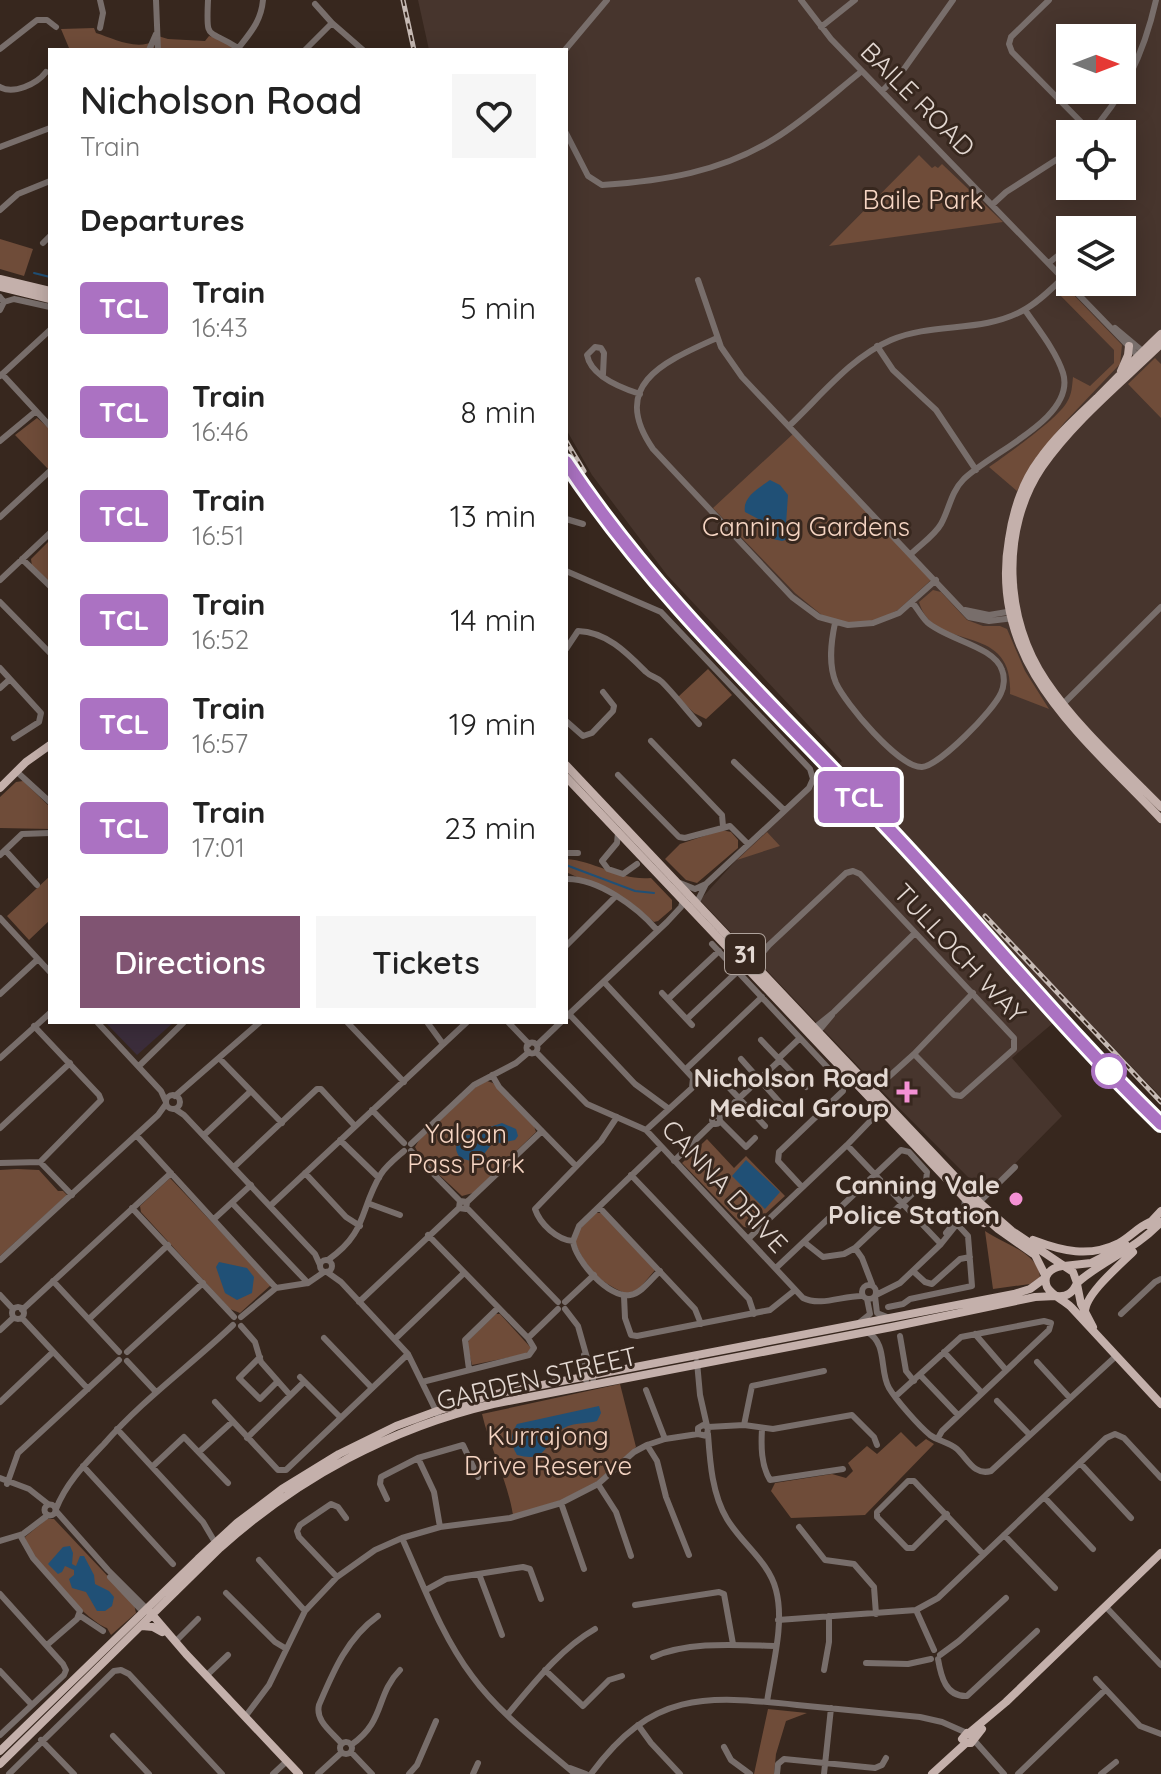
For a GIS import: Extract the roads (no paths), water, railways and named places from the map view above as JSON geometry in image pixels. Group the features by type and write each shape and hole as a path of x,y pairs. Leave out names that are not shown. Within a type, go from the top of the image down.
{"main road":[{"path":"0,279 48,291"},
{"path":"0,287 48,299"},
{"path":"1013,615 1014,549 1020,518 1033,482 1067,437 1161,334"},
{"path":"1161,344 1119,376 1062,432 1037,462 1013,516 1005,572 1027,664 1060,706 1161,819"},
{"path":"1119,376 1129,346"},
{"path":"1060,706 1161,807"},
{"path":"0,790 48,750"},
{"name":"31","path":"568,767 676,881 694,908"},
{"name":"31","path":"568,779 639,860 651,867 749,964 886,1116 965,1198 1035,1255 1042,1266 1048,1288 1056,1296"},
{"path":"639,843 635,845 651,867"},
{"name":"31","path":"811,1033 875,1090 977,1206"},
{"name":"31","path":"1046,1278 1052,1268 1079,1265 1110,1255 1135,1238 1161,1211"},
{"path":"961,1221 974,1217 1004,1237 1013,1236"},
{"name":"31","path":"1013,1236 1057,1249 1089,1252 1120,1243 1150,1222"},
{"path":"1085,1312 1085,1305 1101,1285 1161,1222"},
{"name":"31","path":"1013,1236 1034,1244 1073,1272 1077,1284"},
{"path":"1056,1296 1067,1295 1077,1284 1147,1237"},
{"name":"GARDEN STREET","path":"0,1751 221,1543 324,1471 435,1416 500,1393 867,1332 938,1308 1023,1292 1046,1278"},
{"path":"1077,1284 1085,1312 1098,1339"},
{"name":"GARDEN STREET","path":"693,1360 857,1324 891,1323 1040,1296 1056,1296"},
{"path":"1056,1296 1068,1304 1161,1404"},
{"path":"938,1308 974,1305 980,1309"},
{"path":"758,1344 761,1348 789,1346"},
{"name":"GARDEN STREET","path":"0,1764 142,1626 148,1614 190,1580 221,1543"},
{"path":"932,1774 1161,1553"},
{"path":"161,1628 166,1609 187,1588 190,1580"},
{"path":"148,1614 299,1774"},
{"path":"142,1626 161,1628"}],"street":[{"path":"100,0 103,13 100,28"},
{"path":"156,0 158,48"},
{"path":"208,0 207,29 210,34 235,48"},
{"path":"238,48 255,28 263,0"},
{"path":"567,48 607,0"},
{"name":"BAILE ROAD","path":"801,0 821,27 862,71 1056,268"},
{"path":"821,27 855,0"},
{"path":"882,91 904,69 953,0"},
{"path":"1049,0 1011,37 1009,44 1012,52 1077,120"},
{"path":"1101,120 1125,85 1156,0"},
{"path":"315,4 361,48"},
{"path":"0,49 37,20 47,20 56,27"},
{"path":"307,48 332,23"},
{"path":"150,48 156,34"},
{"path":"568,137 588,176 602,185 681,176 716,167 774,139 862,71"},
{"path":"0,87 7,91 14,90 40,80 46,72"},
{"path":"0,147 48,129"},
{"path":"993,204 1056,160"},
{"path":"0,210 18,194 48,182"},
{"path":"43,243 48,238"},
{"path":"1050,262 1056,257"},
{"path":"698,280 717,338 742,377 969,617 978,620 1013,615"},
{"path":"789,426 877,346 902,335 997,321 1025,310 1056,284"},
{"name":"BAILE ROAD","path":"1083,296 1143,356"},
{"path":"0,310 2,300 14,299 48,307"},
{"path":"911,554 941,526 959,485 1042,421 1062,399 1064,377 1060,364 1025,310"},
{"name":"BAILE ROAD","path":"1112,326 1129,346 1143,356"},
{"path":"48,332 1,375 48,424"},
{"path":"717,338 659,367 650,375 640,394 637,414 639,425 653,449 792,597 810,612 835,623 873,623 899,613 936,580"},
{"path":"877,346 893,370 936,410 976,470"},
{"path":"603,374 616,386 640,394"},
{"path":"0,441 36,411"},
{"path":"0,517 48,473"},
{"path":"44,477 48,482"},
{"path":"568,520 583,524"},
{"path":"0,580 48,535"},
{"path":"22,559 48,584"},
{"path":"568,572 665,616 810,769 813,779 809,788 706,884 695,889 676,881"},
{"path":"835,623 831,665 836,683 888,747 910,764 922,767 934,762 978,723 1003,691 1004,679 998,660 985,650 962,643 928,622 912,602"},
{"path":"1,605 48,651"},
{"path":"1060,706 1161,607"},
{"path":"568,646 578,631 623,648 649,676 659,680 699,724"},
{"path":"0,668 39,709 41,718 14,738"},
{"path":"0,688 10,679"},
{"path":"568,723 583,736 592,733 613,711 614,706 603,692"},
{"path":"651,741 722,815 723,826"},
{"path":"734,762 784,810"},
{"path":"18,772 48,800"},
{"path":"618,775 679,837 730,826 748,844"},
{"path":"37,885 2,852 25,833 48,833"},
{"path":"615,846 625,845 639,860 626,874 608,869 602,861 615,846 618,833"},
{"path":"568,853 578,853"},
{"name":"TULLOCH WAY","path":"749,964 846,873 853,871 860,874 1014,1038 1014,1049 961,1096 954,1095 914,1054"},
{"path":"568,878 616,896 639,910 657,930"},
{"path":"568,1015 657,930 694,908 706,884"},
{"path":"568,944 616,896"},
{"path":"667,922 681,907 683,900"},
{"path":"0,918 48,970"},
{"path":"674,1161 915,933"},
{"path":"712,944 762,997 811,1033 843,1084 843,1091 777,1157 802,1187"},
{"path":"668,999 719,951"},
{"path":"0,993 38,959"},
{"path":"662,993 689,1022 738,971"},
{"path":"604,982 693,1078 693,1085 646,1130"},
{"path":"875,1090 973,993"},
{"path":"686,1069 762,997"},
{"path":"0,1058 48,1015"},
{"path":"568,1017 635,1084 669,1109"},
{"path":"99,1024 408,1354 435,1416"},
{"path":"137,1065 182,1024"},
{"path":"0,1260 258,1024"},
{"path":"349,1024 404,1082"},
{"path":"428,1024 443,1044"},
{"path":"270,1206 465,1024"},
{"name":"CANNA DRIVE","path":"510,1024 587,1104 646,1130 795,1290 812,1302 864,1292"},
{"path":"0,1541 20,1535 37,1522 117,1429 276,1288 311,1280 340,1252 360,1226 379,1178 408,1147 474,1085 533,1048 559,1024"},
{"path":"0,1163 40,1162 101,1100 34,1026"},
{"path":"761,1040 806,1087"},
{"path":"220,1059 282,1123"},
{"path":"741,1059 783,1106"},
{"path":"0,1128 70,1063"},
{"path":"492,1075 499,1087 576,1166"},
{"path":"720,1078 765,1126"},
{"path":"234,1167 317,1089 321,1089 355,1126"},
{"path":"204,1135 251,1091"},
{"path":"847,1145 879,1108"},
{"path":"372,1110 578,1326 590,1380"},
{"path":"748,1239 847,1145 879,1118 886,1116"},
{"path":"573,1241 558,1238 536,1215 535,1209 601,1141 617,1117"},
{"path":"718,1121 746,1147 755,1138"},
{"path":"359,1302 542,1131"},
{"path":"136,1135 276,1288"},
{"path":"340,1140 379,1178"},
{"path":"847,1145 939,1242"},
{"path":"573,1241 599,1207 661,1147"},
{"path":"776,1268 901,1150 909,1152 927,1172 928,1176 903,1203 855,1248 844,1254 823,1257 804,1242"},
{"path":"40,1162 72,1195"},
{"path":"864,1292 896,1286 1015,1167"},
{"path":"88,1389 22,1318 22,1310 171,1173"},
{"path":"305,1173 348,1219 360,1226"},
{"path":"631,1175 749,1299 754,1314"},
{"path":"214,1219 251,1185"},
{"path":"864,1292 875,1291 897,1281 939,1242 964,1211 965,1198"},
{"path":"232,1203 311,1280"},
{"path":"370,1204 400,1215"},
{"path":"599,1207 698,1312 701,1324"},
{"path":"132,1208 255,1342 260,1357 290,1395"},
{"path":"888,1307 972,1286 968,1236 961,1221"},
{"path":"422,1382 529,1355 534,1348 528,1338 428,1235"},
{"path":"573,1241 578,1258 608,1289 624,1296 639,1291 660,1271"},
{"path":"89,1319 168,1245"},
{"path":"855,1248 875,1291 877,1313 891,1323 881,1333 879,1345"},
{"path":"930,1284 962,1258 970,1257"},
{"path":"913,1271 930,1284"},
{"path":"395,1339 464,1273"},
{"path":"857,1324 870,1314 864,1292 866,1274"},
{"path":"528,1338 594,1275"},
{"path":"1121,1314 1161,1279"},
{"path":"53,1281 119,1356 156,1392"},
{"path":"148,1614 50,1510 25,1490 4,1481 18,1453 119,1356 203,1283"},
{"path":"930,1284 931,1295 938,1308"},
{"path":"624,1296 628,1330 633,1336 754,1314 776,1307 795,1290"},
{"path":"0,1295 13,1309 22,1310"},
{"path":"469,1369 465,1340 498,1308"},
{"path":"13,1309 13,1318"},
{"path":"0,1330 13,1318 22,1318"},
{"path":"896,1396 961,1337 1044,1321 1051,1323 1049,1330 942,1431 941,1439"},
{"path":"867,1332 879,1345 888,1387 931,1436 957,1449 976,1470 983,1473 991,1471 1115,1357"},
{"path":"975,1334 1006,1370"},
{"path":"900,1336 906,1371 958,1415"},
{"path":"324,1338 372,1388"},
{"path":"0,1402 53,1352"},
{"path":"127,1352 127,1361"},
{"path":"944,1352 982,1393"},
{"path":"215,1402 278,1470 286,1470 408,1354"},
{"path":"260,1357 239,1378 260,1399 277,1382"},
{"path":"693,1360 715,1486 725,1516 769,1572 776,1589 778,1617 767,1702"},
{"path":"1037,1362 1069,1397"},
{"path":"744,1425 752,1386 824,1371"},
{"path":"247,1438 302,1379 341,1418"},
{"path":"646,1390 665,1439"},
{"path":"997,1401 1029,1434"},
{"path":"244,1715 263,1693 305,1611 337,1577 375,1550 402,1538 440,1527 510,1518 561,1503 598,1484 634,1452 647,1445 704,1431 744,1425 762,1429 852,1415 874,1437 877,1445"},
{"path":"200,1451 232,1422"},
{"path":"117,1429 221,1543"},
{"path":"762,1429 761,1448 770,1480 843,1469"},
{"path":"778,1617 916,1610 938,1598 1106,1438 1115,1434 1124,1438 1161,1478"},
{"path":"153,1466 184,1437 228,1483"},
{"path":"387,1499 380,1484 381,1477 418,1458 463,1445 478,1477"},
{"path":"647,1445 657,1461 666,1497 689,1555"},
{"path":"418,1458 434,1492 440,1527"},
{"path":"1080,1463 1131,1518"},
{"path":"83,1466 173,1564"},
{"path":"947,1514 913,1548 907,1548 877,1517 877,1512 911,1480 914,1481 947,1514 983,1554"},
{"path":"598,1484 616,1512 631,1556"},
{"path":"1044,1497 1093,1549"},
{"path":"561,1503 584,1569"},
{"path":"337,1577 299,1537 297,1531 300,1525 331,1504 338,1507 346,1518"},
{"path":"799,1527 825,1560 854,1564 874,1587 876,1614"},
{"path":"20,1535 34,1560 79,1608 79,1615 47,1645"},
{"path":"1004,1535 1055,1588"},
{"path":"402,1538 445,1634 472,1677 575,1774"},
{"path":"259,1560 305,1611"},
{"path":"426,1590 446,1579 523,1567 530,1569 541,1599"},
{"path":"479,1574 502,1635"},
{"path":"226,1593 275,1642 285,1648"},
{"path":"0,1594 66,1670 0,1735"},
{"path":"635,1605 724,1594 733,1644"},
{"path":"866,1663 908,1664 947,1649 1006,1598"},
{"path":"1106,1607 1161,1665"},
{"path":"916,1610 950,1692 955,1696 967,1696 1037,1631"},
{"path":"79,1615 103,1631"},
{"path":"372,1774 351,1748 342,1744 319,1719 317,1711 339,1658 366,1624 378,1616"},
{"path":"824,1670 829,1616"},
{"path":"174,1642 198,1619"},
{"path":"508,1714 545,1670 581,1637 595,1629"},
{"path":"653,1657 664,1652 733,1644 775,1646"},
{"path":"206,1676 228,1655"},
{"path":"9,1774 114,1671 121,1670 129,1674 222,1774"},
{"path":"341,1753 348,1755 372,1727 390,1680 400,1670"},
{"path":"545,1670 583,1706 609,1680 622,1676"},
{"path":"0,1671 32,1705"},
{"path":"1096,1679 1140,1726 1161,1734"},
{"path":"1018,1774 1105,1690"},
{"path":"567,1767 589,1774 613,1746 638,1725 679,1705 730,1698 920,1717 953,1727 1004,1774"},
{"path":"824,1774 831,1708"},
{"path":"409,1774 417,1765 436,1721"},
{"path":"638,1725 680,1774"},
{"path":"113,1736 149,1774"},
{"path":"41,1740 74,1774"},
{"path":"318,1774 341,1753 342,1744"},
{"path":"724,1747 731,1760 750,1774"},
{"path":"777,1774 778,1764 784,1759 825,1762 865,1770 879,1767 886,1758"},
{"path":"273,1774 287,1761"},
{"path":"1101,1774 1116,1762"},
{"path":"473,1774 478,1763"}],"water":[{"path":"770,480 780,485 788,495 786,524 793,532 789,539 782,541 773,539 770,525 745,512 749,497"},
{"path":"502,1123 516,1129 518,1136 515,1140 494,1141 484,1154 484,1159 471,1161 460,1158 456,1147 462,1136 482,1133"},
{"path":"746,1160 780,1192 765,1209 732,1176"},
{"path":"219,1262 247,1268 254,1277 252,1293 237,1300 225,1293 216,1267"},
{"path":"599,1406 601,1413 597,1421 564,1428 536,1456 517,1455 512,1440 517,1424"},
{"path":"70,1546 72,1564 76,1566 80,1556 84,1556 95,1584 114,1597 112,1606 105,1611 97,1611 86,1592 72,1588 69,1579 74,1575 74,1570 65,1566 58,1574 48,1564 63,1547"}],"waterway":[{"path":"34,273 48,276"},
{"path":"568,866 635,891 654,893"}],"railway":[{"path":"403,0 414,48"},
{"path":"568,444 584,471"},
{"path":"568,465 639,560 720,653 890,830 1161,1124"},
{"path":"985,916 1161,1102"}],"train":[{"name":"TCL","path":"568,465 629,550 687,616 978,924 1064,1024 1161,1124"}],"place":[{"name":"Nicholson Road Medical Group","path":"907,1092"},
{"name":"Canning Vale Police Station","path":"1016,1199"}],"park label":[{"name":"Baile Park","path":"923,199"},
{"name":"Canning Gardens","path":"806,526"},
{"name":"Yalgan Pass Park","path":"466,1148"},
{"name":"Kurrajong Drive Reserve","path":"548,1450"}]}
